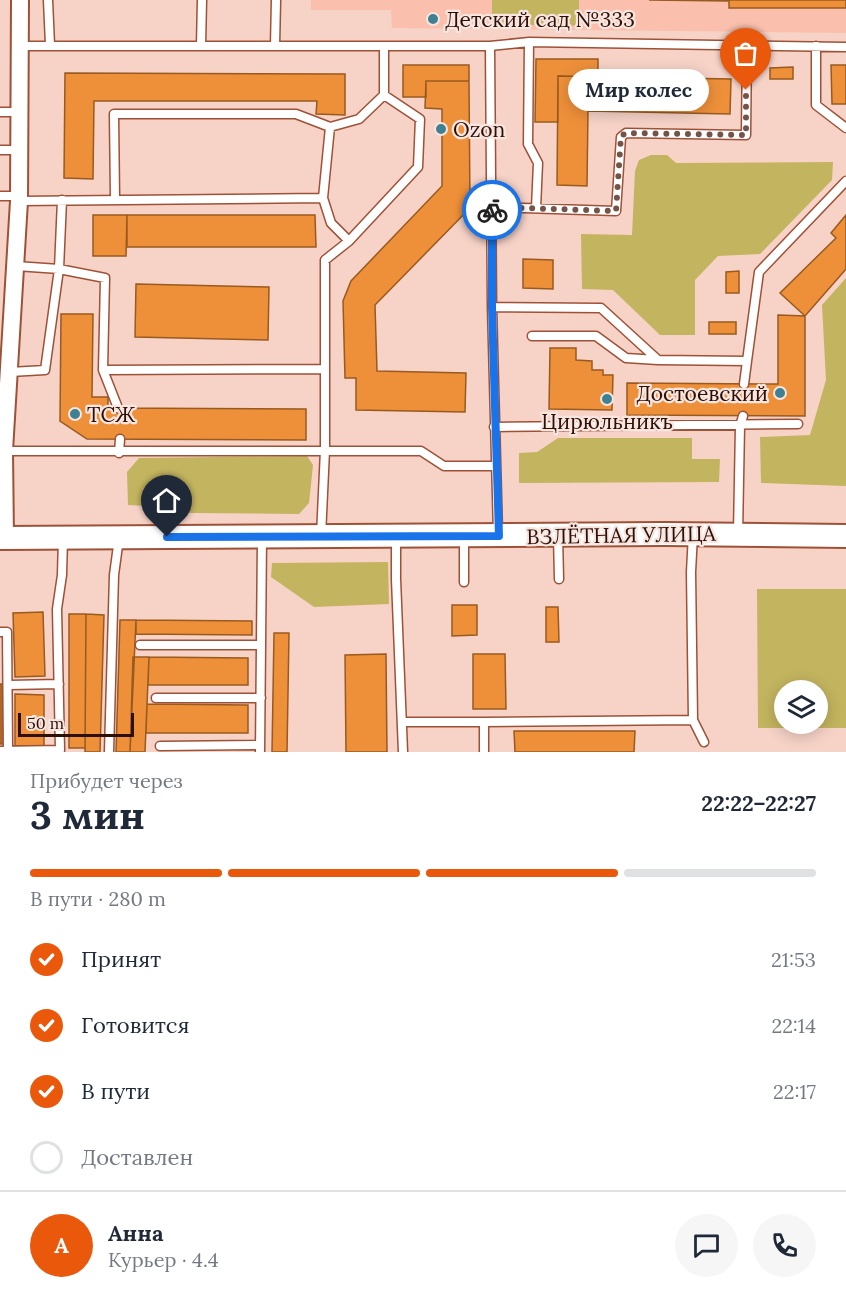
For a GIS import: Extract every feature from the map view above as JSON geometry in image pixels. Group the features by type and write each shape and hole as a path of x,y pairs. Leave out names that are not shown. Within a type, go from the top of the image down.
{"main road":[{"name":"ВЗЛЁТНАЯ УЛИЦА","path":"2,538 693,534 846,536"}],"street":[{"path":"2,538 2,451 10,372 19,198 20,0"}],"lane":[{"path":"48,0 50,45"},
{"path":"201,46 202,0"},
{"path":"275,46 276,0"},
{"path":"20,46 490,46 529,42 846,46"},
{"path":"529,42 528,144 538,163 536,208"},
{"path":"492,207 616,211 621,136 626,133 746,135 747,45"},
{"path":"115,199 114,114 296,114 330,126 359,119 384,95 384,46"},
{"path":"490,46 494,427 499,536"},
{"path":"816,46 816,105 846,128"},
{"path":"321,536 325,450 325,260 349,241 418,167 420,119 384,95"},
{"path":"0,112 19,112"},
{"path":"330,126 323,198 331,223 349,241"},
{"path":"0,150 19,150"},
{"path":"744,384 759,272 846,181"},
{"path":"0,196 62,200 323,198"},
{"path":"10,372 45,370 58,269 62,200"},
{"path":"16,266 58,269 105,278 103,370 118,408"},
{"path":"492,308 601,308 658,360"},
{"path":"532,336 596,336 626,358 747,361"},
{"path":"103,370 325,369"},
{"path":"738,534 740,426 743,416"},
{"path":"494,427 798,424"},
{"path":"119,453 120,440"},
{"path":"2,451 119,453 420,451 444,465 496,466"},
{"path":"693,534 691,573 693,720 704,742"},
{"path":"558,535 559,579"},
{"path":"464,536 464,582"},
{"path":"160,746 260,749 262,537"},
{"path":"396,537 403,752"},
{"path":"0,751 60,750 57,609 62,575 63,538"},
{"path":"110,752 114,575 119,538"},
{"path":"0,632 7,632 8,751"},
{"path":"140,645 261,645"},
{"path":"6,682 59,684"},
{"path":"156,698 261,698"},
{"path":"403,722 693,720"},
{"path":"484,722 484,752"}],"shaded area":[{"path":"311,0 846,0 846,33 392,28 391,10 311,10"},
{"path":"492,0 579,0 579,26 492,24"},
{"path":"651,155 667,155 676,163 833,162 832,180 760,254 718,256 695,280 695,335 660,335 613,290 582,289 581,234 632,235 635,171 639,160"},
{"path":"846,278 846,486 761,483 760,437 810,435 826,380 822,305"},
{"path":"558,438 692,438 692,459 720,459 719,482 519,483 519,453 537,452"},
{"path":"307,456 313,465 309,503 299,514 190,513 128,505 127,472 139,458"},
{"path":"388,562 389,604 314,607 271,577 272,563"},
{"path":"757,589 846,589 846,728 828,728 828,680 774,680 774,728 758,728"}],"building":[{"path":"649,0 846,0 846,8 729,8 729,1"},
{"path":"536,59 598,59 598,77 558,76 558,122 535,122"},
{"path":"403,65 469,65 469,81 426,81 426,97 403,97"},
{"path":"831,65 846,65 846,104 832,104"},
{"path":"793,67 793,79 770,79 770,68"},
{"path":"65,73 345,74 345,115 316,114 317,101 94,101 93,179 64,178"},
{"path":"558,76 731,79 730,114 588,111 587,186 557,185"},
{"path":"426,81 469,81 470,208 375,305 377,371 466,373 465,412 356,410 356,378 345,378 343,301 351,281 442,186 442,109 425,108"},
{"path":"93,215 127,215 126,256 93,256"},
{"path":"127,215 315,215 316,247 127,247"},
{"path":"846,215 846,269 805,316 780,293 836,238 831,233"},
{"path":"523,259 553,260 553,289 523,288"},
{"path":"739,271 739,293 726,293 726,272"},
{"path":"136,284 269,287 268,340 135,337"},
{"path":"61,314 93,314 92,397 108,397 108,408 306,409 306,440 87,439 60,421"},
{"path":"778,315 805,316 805,416 627,415 627,383 778,384"},
{"path":"709,322 736,322 736,334 709,334"},
{"path":"550,348 576,348 576,360 592,361 592,370 603,370 603,375 613,375 612,410 549,409"},
{"path":"452,605 477,605 477,635 452,636"},
{"path":"546,607 558,607 559,642 546,642"},
{"path":"43,612 45,676 15,677 13,613"},
{"path":"69,614 86,614 85,748 69,748"},
{"path":"86,614 104,615 100,752 85,752"},
{"path":"120,620 136,620 130,752 116,752"},
{"path":"136,620 252,621 252,635 136,634"},
{"path":"274,633 289,633 287,752 272,752"},
{"path":"386,654 387,752 346,752 345,655"},
{"path":"473,654 505,654 506,709 473,709"},
{"path":"133,657 149,657 145,752 130,752"},
{"path":"149,657 248,658 248,685 148,685"},
{"path":"0,684 2,684 2,744 0,744"},
{"path":"15,694 44,695 44,746 15,746"},
{"path":"147,704 248,705 248,733 146,733"},
{"path":"514,731 635,731 634,752 515,752"}],"way so far":[{"path":"492,210 492,207 616,211 621,136 626,133 746,135 746,90"}],"place":[{"name":"Детский сад №333","path":"433,19"},
{"name":"Мир колес","path":"746,90"},
{"name":"Ozon","path":"441,129"},
{"name":"Достоевский","path":"780,393"},
{"name":"Цирюльникъ","path":"607,399"},
{"name":"ТСЖ","path":"75,414"}],"route":[{"path":"167,537 499,536 494,427 492,210"}]}
